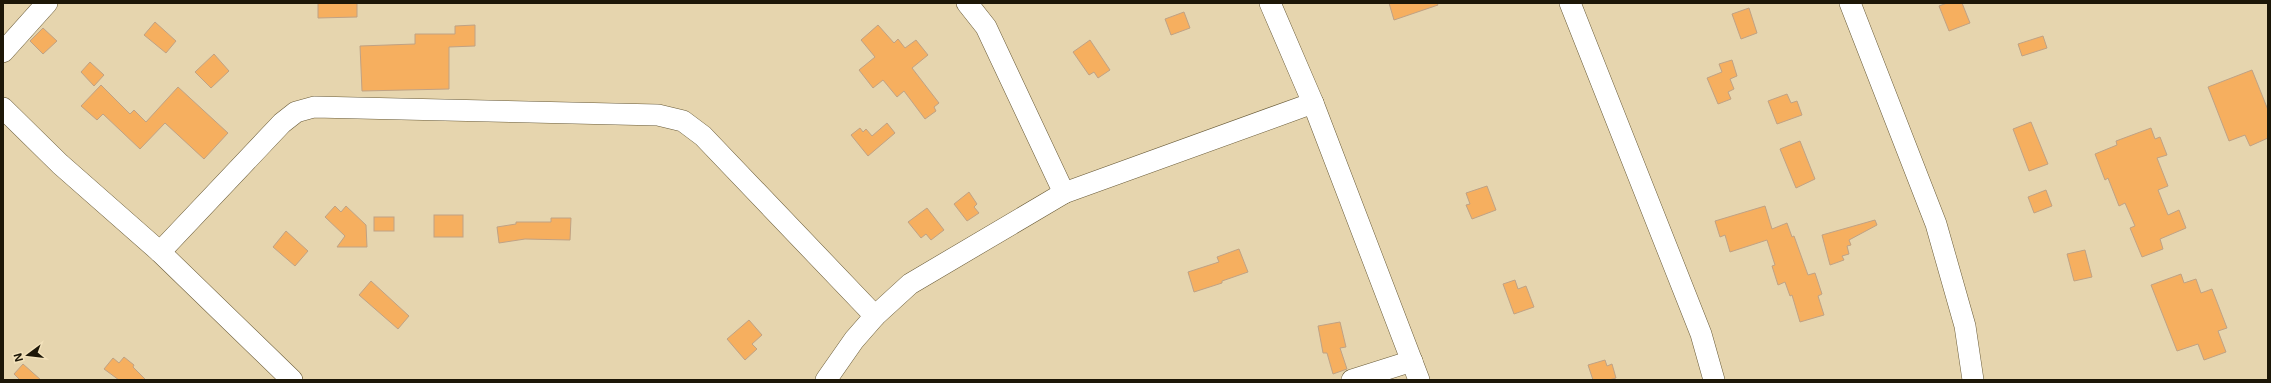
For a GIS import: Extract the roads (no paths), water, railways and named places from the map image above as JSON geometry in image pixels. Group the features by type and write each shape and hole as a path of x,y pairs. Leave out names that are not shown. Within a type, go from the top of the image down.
{"street":[{"path":"3,52 46,3"},
{"path":"967,3 986,27 1064,193"},
{"path":"1270,3 1313,104 1415,370 1352,380"},
{"path":"1570,3 1701,334 1709,355 1714,380"},
{"path":"1850,3 1936,224 1965,326 1973,380"},
{"path":"826,380 854,340 874,316 910,284 1064,193 1313,104"},
{"path":"160,252 282,123 296,112 314,107 658,114 683,121 703,136 874,316"},
{"path":"3,108 60,164 160,252 292,380"}]}
